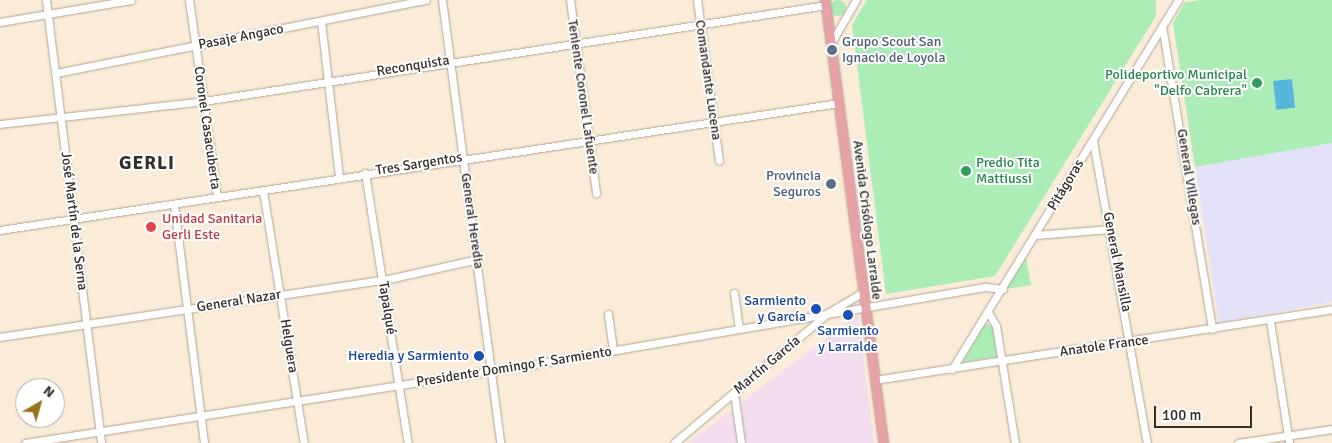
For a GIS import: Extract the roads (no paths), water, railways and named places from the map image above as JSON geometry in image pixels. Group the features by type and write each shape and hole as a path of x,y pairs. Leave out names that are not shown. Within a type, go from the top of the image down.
{"main road":[{"name":"Avenida Crisólogo Larralde","path":"826,3 863,292 868,307 883,443"}],"street":[{"name":"José Martín de la Serna","path":"46,0 102,443"},
{"path":"0,22 48,16 131,0"},
{"name":"Coronel Casacuberta","path":"188,0 204,101 216,197"},
{"name":"Pasaje Angaco","path":"56,73 426,0"},
{"name":"General Heredia","path":"442,0 478,260 500,443"},
{"name":"Teniente Coronel Lafuente","path":"570,0 596,193"},
{"name":"Comandante Lucena","path":"697,0 719,160"},
{"path":"831,43 856,0"},
{"name":"Pitágoras","path":"952,369 1036,236 1178,0"},
{"name":"Reconquista","path":"0,124 204,101 450,60 700,24 826,3"},
{"path":"321,21 339,177"},
{"name":"General Villegas","path":"1162,26 1212,329"},
{"name":"Tres Sargentos","path":"0,230 174,205 339,177 588,139 839,103"},
{"name":"General Mansilla","path":"1093,141 1132,343 1147,443"},
{"name":"Tapalqué","path":"365,173 408,443"},
{"name":"Helguera","path":"263,191 304,443"},
{"path":"174,205 204,443"},
{"path":"1036,236 1110,229"},
{"name":"General Nazar","path":"0,337 382,279 478,260"},
{"name":"Presidente Domingo F. Sarmiento","path":"25,443 492,371 986,287 1002,290"},
{"name":"Martín García","path":"674,443 828,313 863,292"},
{"path":"734,293 739,329"},
{"name":"Anatole France","path":"875,380 1132,343 1332,309"},
{"path":"988,312 996,326 1016,443"},
{"path":"608,314 613,350"},
{"path":"1270,321 1288,439"},
{"path":"734,393 741,443"},
{"path":"1238,443 1288,439 1332,429"}],"water":[{"path":"1292,79 1295,108 1276,110 1273,81"}],"place":[{"name":"Grupo Scout San Ignacio de Loyola","path":"832,50"},
{"name":"Polideportivo Municipal \"Delfo Cabrera\"","path":"1257,83"},
{"name":"Predio Tita Mattiussi","path":"966,171"},
{"name":"Provincia Seguros","path":"831,184"},
{"name":"Unidad Sanitaria Gerli Este","path":"151,227"},
{"name":"Sarmiento y García","path":"816,309"},
{"name":"Sarmiento y Larralde","path":"848,315"},
{"name":"Heredia y Sarmiento","path":"479,356"}],"district":[{"name":"GERLI","path":"147,164"}]}
